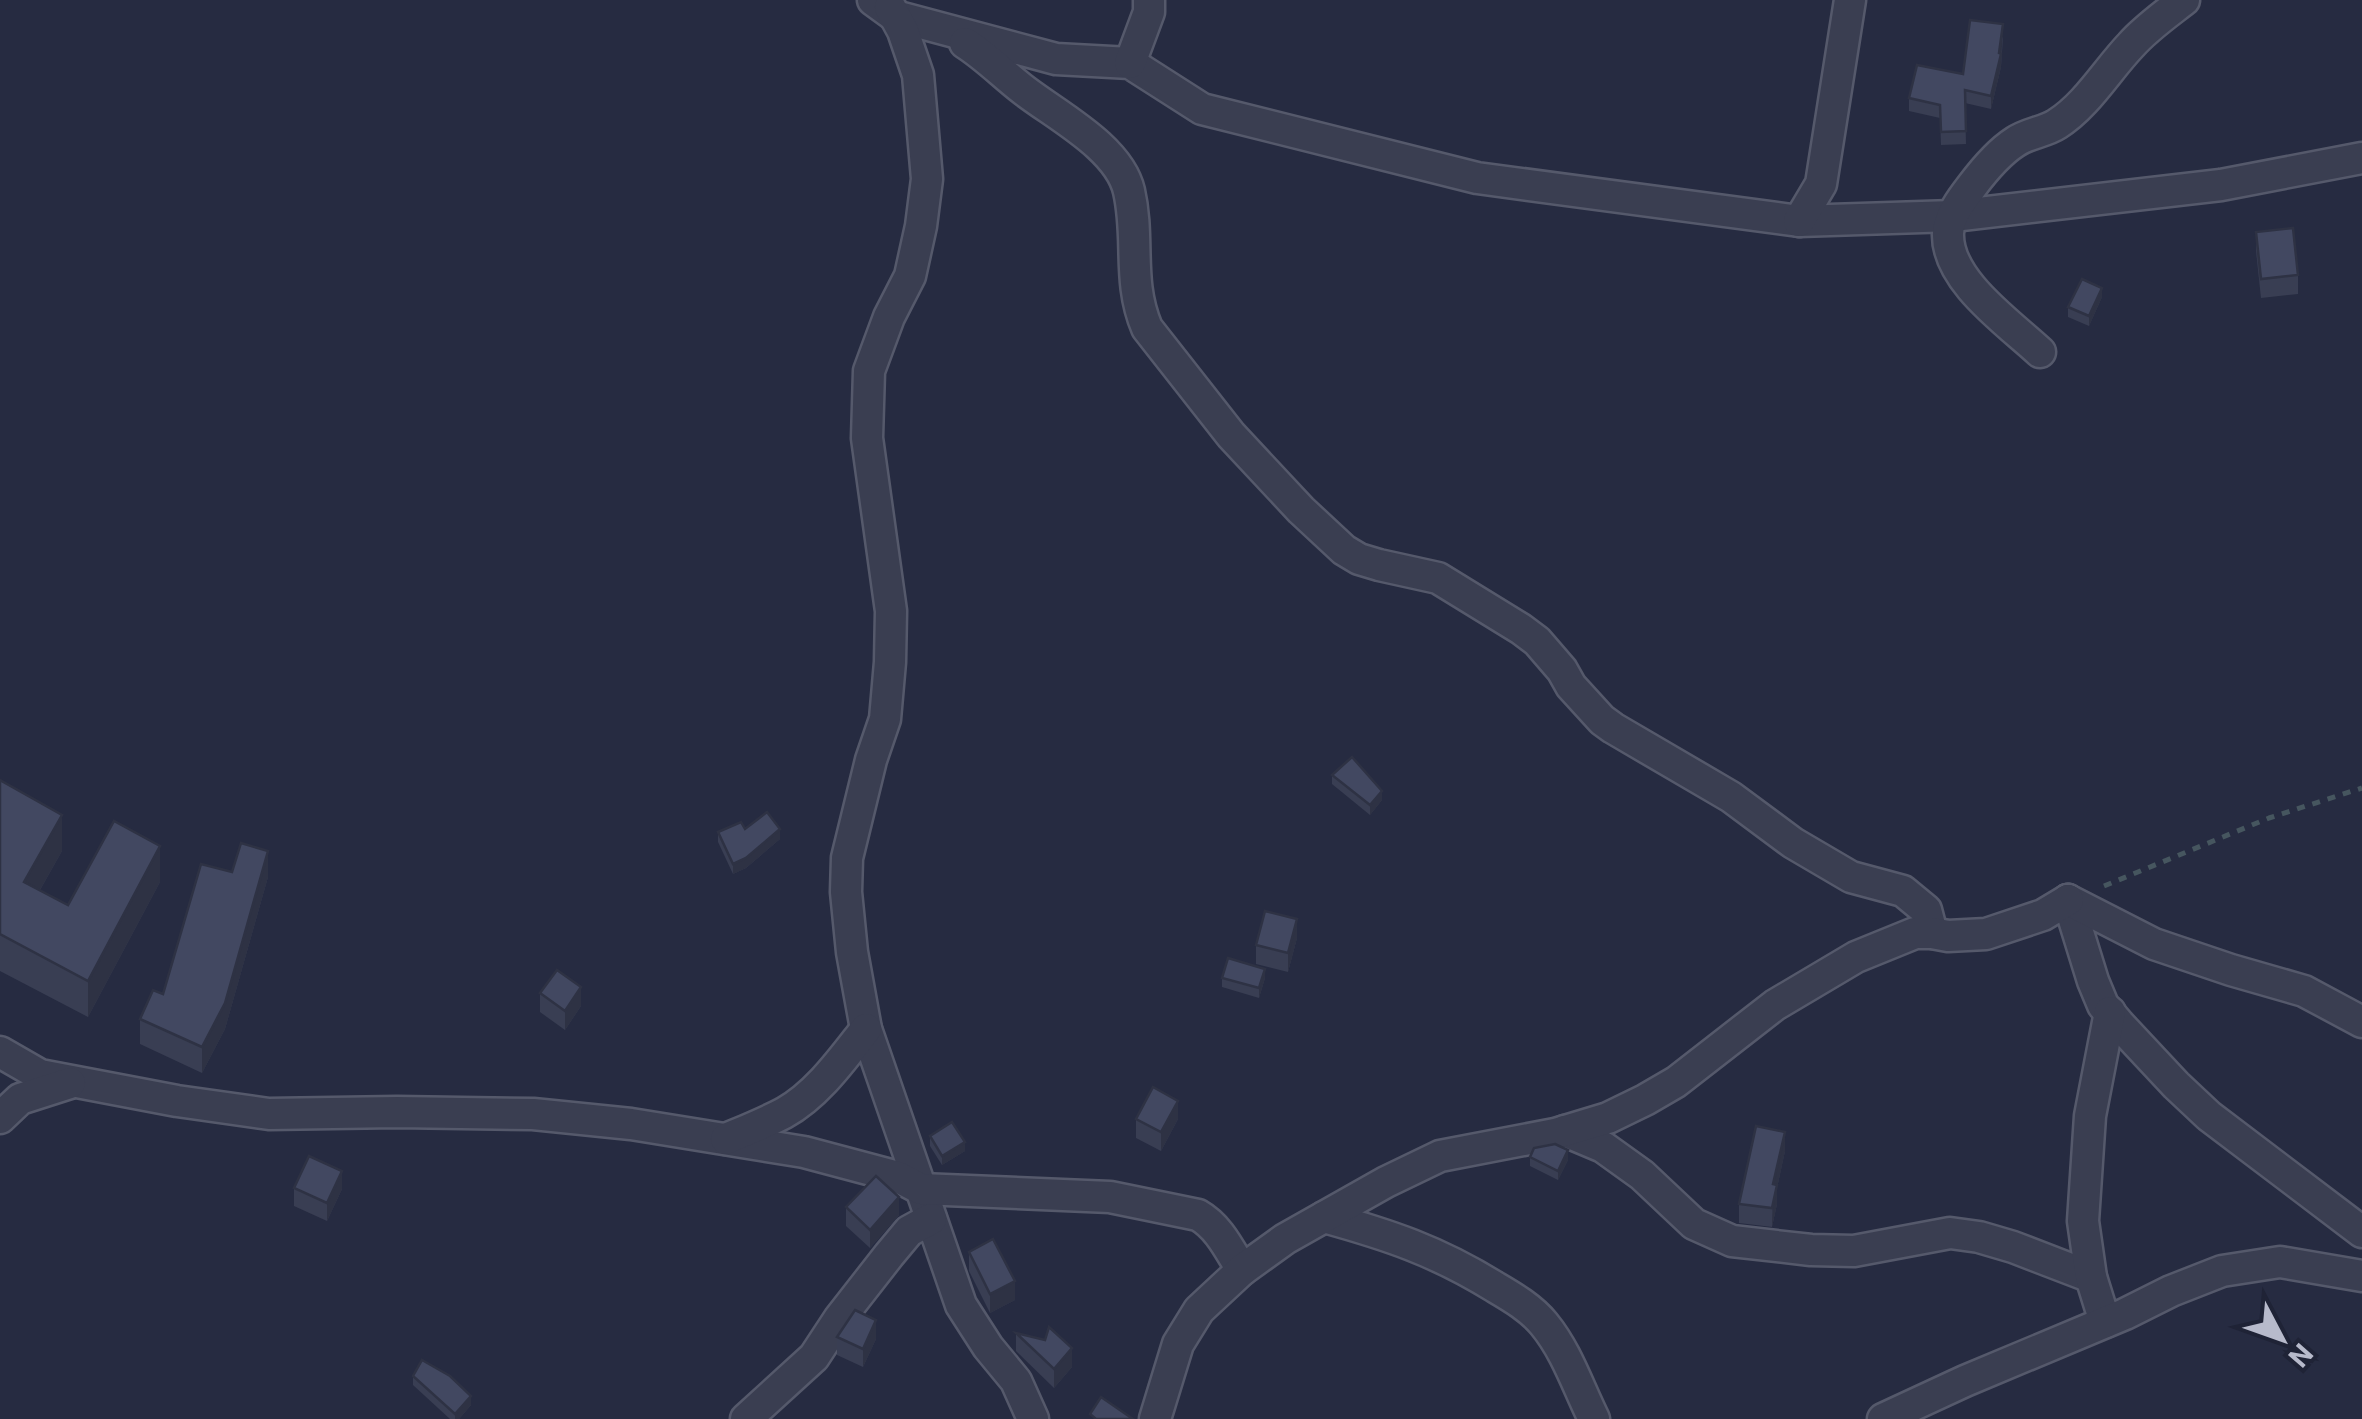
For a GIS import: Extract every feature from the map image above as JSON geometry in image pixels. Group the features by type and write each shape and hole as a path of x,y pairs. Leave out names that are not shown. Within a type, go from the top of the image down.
{"street":[{"path":"1130,63 1149,12 1149,0"},
{"path":"1799,221 1821,184 1850,0"},
{"path":"2040,352 1964,281 1951,251 1948,233 1953,216 1959,203 1998,157 2016,142 2056,125 2133,42 2184,0"},
{"path":"885,5 968,45 1107,154 1129,190 1135,288 1148,328 1231,435 1318,528 1359,559 1438,578 1521,629 1537,641 1602,720 1732,797 1793,843 1851,878 1903,891 1926,910 1932,933"},
{"path":"885,5 903,31 918,75 927,179 910,276 888,317 869,371 868,438 891,611 885,719 847,858 852,952 866,1028 960,1305 1016,1381 1032,1419"},
{"path":"940,30 1056,60 1130,63 1202,108 1477,178 1799,221 1953,216 2221,184 2362,158"},
{"path":"1155,1419 1178,1344 1199,1310 1242,1270 1286,1238 1440,1156 1566,1131 1608,1118 1676,1082 1775,1005 1848,960 1915,933 1986,934 2043,915 2068,900"},
{"path":"2068,900 2103,1005 2209,1116 2362,1232"},
{"path":"2068,900 2154,944 2304,991 2362,1022"},
{"path":"2105,1322 2091,1277 2082,1220 2090,1116 2110,1012"},
{"path":"726,1139 787,1112 815,1089 866,1028"},
{"path":"0,1052 40,1075 176,1102 269,1114 534,1114 631,1124 804,1152 898,1177 921,1189 1110,1196 1198,1215 1212,1223 1242,1270"},
{"path":"0,1118 20,1099 73,1082"},
{"path":"1566,1131 1603,1147 1642,1175 1694,1224 1732,1242 1854,1251 1950,1233 2013,1247 2091,1277"},
{"path":"1324,1217 1382,1233 1439,1255 1517,1301 1542,1321 1564,1352 1594,1419"},
{"path":"746,1419 814,1357 839,1319 910,1231 932,1219"},
{"path":"1883,1419 2222,1272 2280,1262 2362,1276"}],"path":[{"path":"2068,900 2269,818 2362,788"}],"building":[{"path":"1970,20 2003,24 1991,96 1965,90 1966,131 1941,132 1940,105 1909,98 1917,65 1963,74"},
{"path":"2293,228 2298,275 2261,279 2256,232"},
{"path":"2082,279 2102,288 2089,316 2068,307"},
{"path":"1352,757 1382,791 1370,805 1332,775"},
{"path":"0,780 62,815 24,882 68,905 114,821 160,846 88,981 0,934"},
{"path":"767,812 780,829 733,864 718,832 741,822 745,829"},
{"path":"241,843 268,851 225,1003 202,1047 140,1019 153,990 163,994 201,864 232,872"},
{"path":"1265,911 1297,919 1288,953 1256,945"},
{"path":"1228,958 1265,969 1259,988 1222,978"},
{"path":"557,970 581,987 565,1011 540,993"},
{"path":"1153,1087 1178,1101 1161,1132 1136,1119"},
{"path":"952,1122 965,1142 942,1156 930,1136"},
{"path":"1756,1126 1785,1132 1773,1184 1777,1185 1772,1208 1739,1204"},
{"path":"1555,1144 1568,1150 1558,1171 1530,1157 1534,1148"},
{"path":"309,1156 342,1171 327,1203 294,1188"},
{"path":"876,1176 899,1197 870,1230 846,1207"},
{"path":"993,1239 1015,1281 990,1294 969,1252"},
{"path":"855,1310 876,1320 863,1349 837,1337"},
{"path":"1049,1327 1072,1348 1054,1369 1016,1333 1045,1340"},
{"path":"422,1360 450,1376 471,1396 455,1414 413,1376"},
{"path":"1101,1397 1133,1419 1096,1419 1090,1414"}]}
